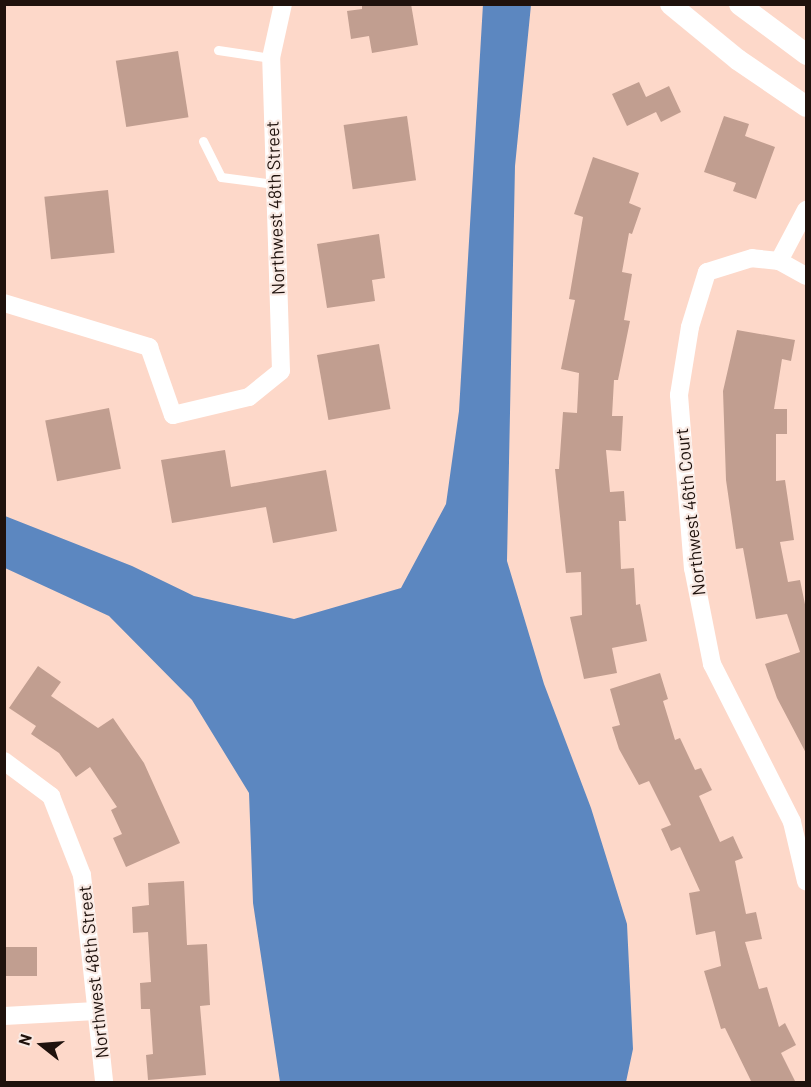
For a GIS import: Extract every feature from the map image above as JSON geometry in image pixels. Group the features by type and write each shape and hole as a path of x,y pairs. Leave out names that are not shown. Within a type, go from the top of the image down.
{"street":[{"name":"Northwest 48th Street","path":"4,303 149,347 173,415 249,397 281,371 270,58 283,4"},
{"path":"670,4 737,59 807,106"},
{"path":"739,4 807,54"},
{"path":"807,210 779,261 807,276"},
{"name":"Northwest 46th Court","path":"779,261 752,258 707,272 690,327 678,395 693,568 712,664 792,822 807,881"},
{"name":"Northwest 48th Street","path":"4,761 51,795 82,875 104,1083"},
{"path":"4,1016 96,1011"}],"lane":[{"path":"218,50 270,58"},
{"path":"203,141 221,177 273,184"}],"water":[{"path":"483,4 531,5 515,166 507,561 544,684 591,808 627,924 633,1049 626,1082 280,1082 253,903 249,793 192,700 109,616 5,568 5,516 132,566 194,596 294,619 401,588 446,504 459,411"}],"building":[{"path":"362,4 411,4 418,45 372,53 369,36 351,39 347,11 362,9"},
{"path":"178,51 188,117 126,127 116,61"},
{"path":"639,82 646,97 669,86 681,112 661,122 656,112 627,126 612,94"},
{"path":"407,116 416,180 353,189 344,125"},
{"path":"724,116 749,124 745,136 775,147 756,199 733,191 736,183 704,172"},
{"path":"593,157 639,173 629,203 641,208 632,234 629,233 622,272 632,274 624,320 630,321 618,380 614,380 612,416 623,416 621,451 606,450 610,492 624,491 626,521 619,521 621,569 634,568 636,605 640,604 647,641 612,648 617,673 584,679 570,617 582,615 581,572 566,573 555,469 559,469 563,412 577,413 579,373 561,369 575,300 569,299 583,217 574,214"},
{"path":"108,190 115,253 51,259 44,197"},
{"path":"379,234 385,278 372,280 375,301 327,308 317,244"},
{"path":"737,330 795,340 791,361 782,359 774,409 787,409 787,434 776,434 776,481 785,480 794,540 780,542 788,582 800,580 807,614 807,755 777,698 765,664 800,652 787,614 756,619 743,548 736,549 726,480 723,391"},
{"path":"379,344 390,409 328,420 317,355"},
{"path":"109,408 121,469 57,481 45,420"},
{"path":"225,450 231,487 326,470 337,531 273,543 266,507 172,523 161,460"},
{"path":"38,666 61,682 51,696 98,728 113,718 144,763 180,843 126,867 113,838 122,834 111,810 117,807 90,767 76,777 59,753 31,734 36,726 9,708"},
{"path":"660,673 668,699 663,701 675,740 680,738 695,770 701,768 712,790 699,796 720,842 733,836 743,858 735,861 746,914 756,912 762,939 745,942 759,989 767,987 779,1027 785,1023 796,1045 781,1053 796,1083 752,1083 725,1028 721,1029 704,971 721,966 715,931 696,935 689,893 700,891 680,847 671,851 661,829 671,825 649,781 639,785 619,749 612,727 620,725 610,689"},
{"path":"184,881 187,945 207,944 210,1005 200,1006 206,1075 148,1080 146,1055 153,1054 150,1009 141,1009 140,983 151,982 148,932 133,933 132,907 149,905 148,883"},
{"path":"4,947 37,947 37,976 4,976"}]}
